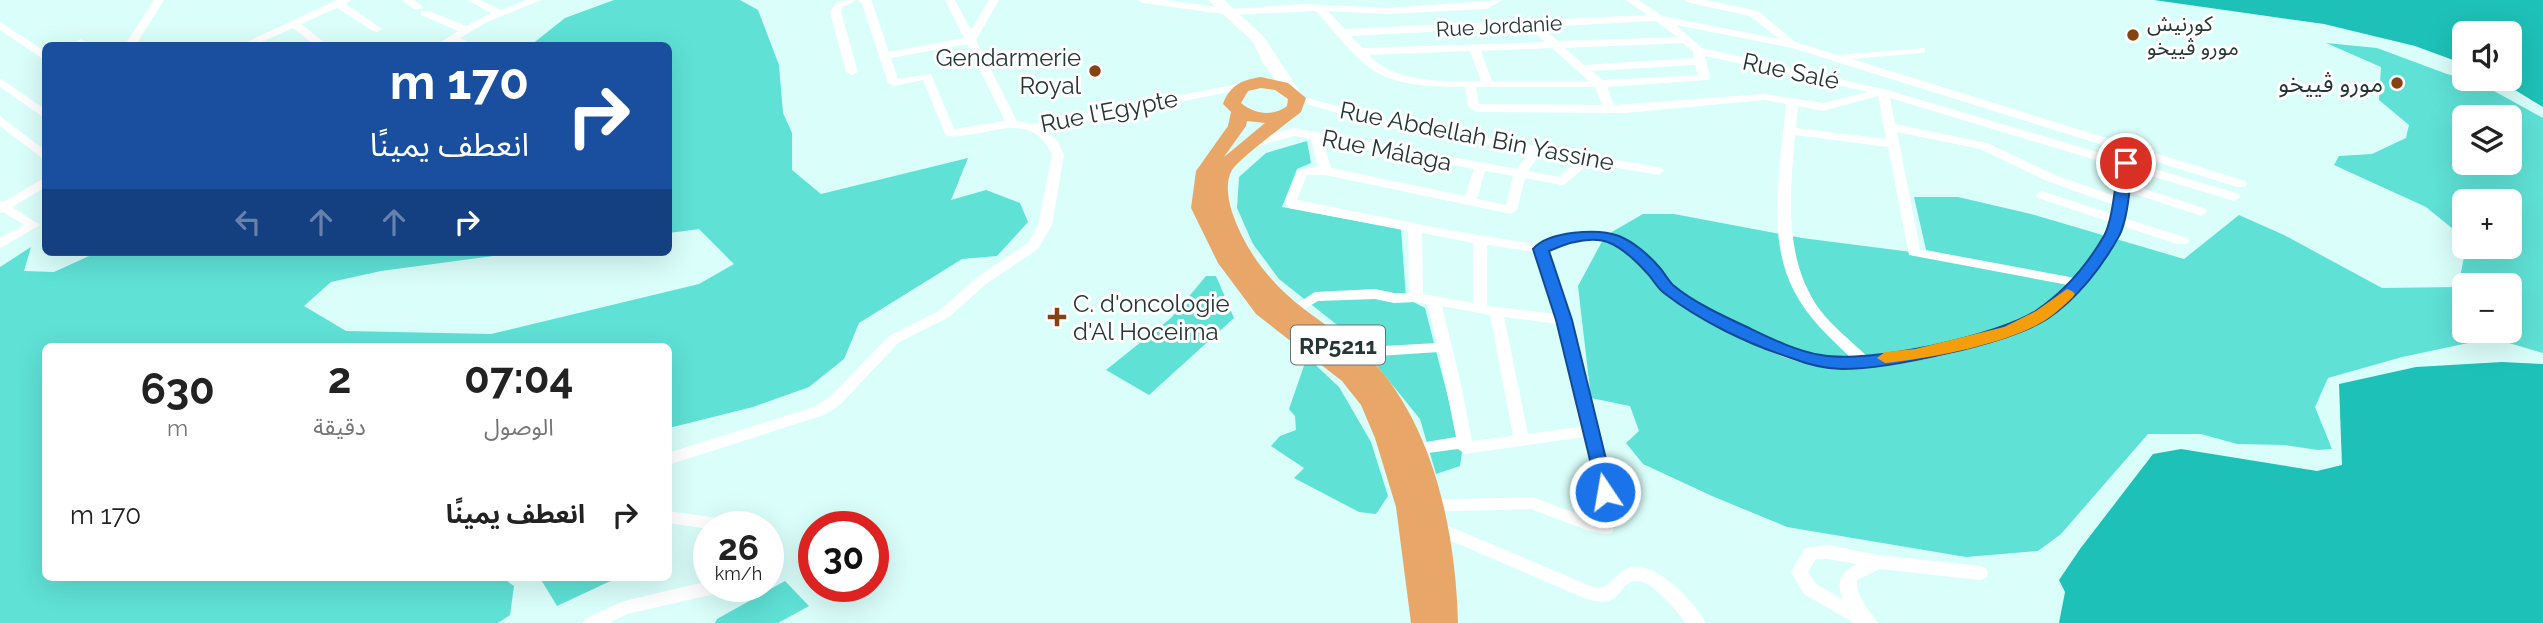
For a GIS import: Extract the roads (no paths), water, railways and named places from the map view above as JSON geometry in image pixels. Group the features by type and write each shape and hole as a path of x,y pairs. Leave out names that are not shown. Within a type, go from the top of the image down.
{"main road":[{"path":"1254,84 1277,84 1291,101 1271,119 1254,118 1236,108 1233,95 1254,84"},
{"name":"RP5211","path":"1291,101 1255,143 1226,165 1220,175 1218,197 1234,242 1253,270 1293,311 1348,353 1378,381 1392,402 1413,449 1424,513 1445,591 1446,623"},
{"name":"RP5211","path":"1236,108 1237,126 1205,171 1201,208 1227,263 1263,309 1350,376 1371,402 1424,513 1424,623"}],"street":[{"path":"132,42 159,0"},
{"path":"406,0 421,10 467,30"},
{"path":"472,0 501,14"},
{"path":"447,42 467,30 536,0"},
{"path":"852,0 838,3 835,16 852,72"},
{"path":"863,0 867,2 884,56 970,40 994,0"},
{"path":"672,458 819,411 836,400 894,339 944,314 981,281 1024,253 1041,235 1058,155 1053,143 1022,126 970,40 950,0"},
{"path":"1143,0 1230,12 1261,5 1305,4 1319,8 1343,4 1487,6 1497,0"},
{"path":"1215,0 1259,40 1291,101"},
{"path":"1319,8 1370,63 1391,75 1433,84 1600,84 1704,78 1699,56 1687,40 1631,0"},
{"path":"1690,0 1754,13 1794,45"},
{"path":"252,42 342,2 377,29"},
{"path":"1657,18 1794,45 2241,184"},
{"name":"Rue Jordanie","path":"1340,33 1657,18"},
{"path":"293,23 319,42"},
{"path":"1531,24 1600,84 1609,109"},
{"path":"0,25 42,55"},
{"path":"452,39 460,42"},
{"path":"1358,52 1687,40"},
{"path":"1475,49 1488,84"},
{"path":"1836,57 1921,50"},
{"name":"Rue l'Egypte","path":"884,56 894,83 928,76 950,133 1022,126 1254,84"},
{"name":"Rue Salé","path":"1583,68 1699,56 1863,87 2234,197"},
{"path":"1254,84 1270,63"},
{"path":"1863,87 1869,69"},
{"path":"0,81 42,113"},
{"path":"1470,84 1474,107 1477,108 1609,109 1764,97 1824,107 1883,92 1914,252 2078,283"},
{"name":"Rue l'Egypte","path":"1197,94 1223,99 1236,108"},
{"name":"Rue Abdellah Bin Yassine","path":"1291,101 1389,124 1658,171"},
{"path":"1793,102 1784,232 1787,253 1798,284 1815,313 1862,360"},
{"path":"0,120 42,154"},
{"path":"1891,127 1983,146 2003,153 2051,178 2119,202"},
{"path":"1790,131 1894,144"},
{"name":"Rue Málaga","path":"1255,143 1294,132 1560,181 1588,158"},
{"path":"1316,136 1325,172"},
{"path":"1538,148 1520,174 1511,210 1309,170 1302,173 1292,202 1480,242 1541,249 1557,242 1592,234 1615,239 1632,250 1654,271 1666,288 1739,330 1795,354 1843,363 1915,354 2009,331 2041,315 2078,283 2113,233 2126,163"},
{"path":"1470,201 1480,167"},
{"path":"1,207 42,183"},
{"path":"2123,187 2201,212"},
{"path":"2042,195 2182,241"},
{"path":"0,244 33,225 1,207"},
{"path":"1415,227 1416,297"},
{"path":"1480,242 1480,309"},
{"path":"1424,513 1532,503 1589,525 1606,528 1609,513 1597,451 1589,431 1564,320 1541,249"},
{"path":"1293,311 1315,297 1375,294 1394,298 1416,297 1434,302 1564,320"},
{"path":"1434,302 1455,389 1465,448 1521,438 1589,431"},
{"path":"1496,311 1521,438"},
{"path":"1348,353 1444,347"},
{"path":"1413,449 1464,442"},
{"path":"1424,513 1590,593 1603,596 1612,592 1620,578 1633,572 1647,576 1660,582 1698,623"},
{"path":"672,518 693,521"},
{"path":"1870,623 1810,589 1799,572 1811,553 1844,554 1878,562 1980,573"},
{"path":"1870,623 1852,600 1847,584 1849,576 1878,562"},
{"path":"592,623 624,608 693,592"}],"place":[{"name":"كورنيش مورو ڤييخو","path":"2133,35"},
{"name":"Gendarmerie Royal","path":"1095,71"},
{"name":"مورو ڤييخو","path":"2397,83"},
{"name":"C. d'oncologie d'Al Hoceima","path":"1057,317"}]}
